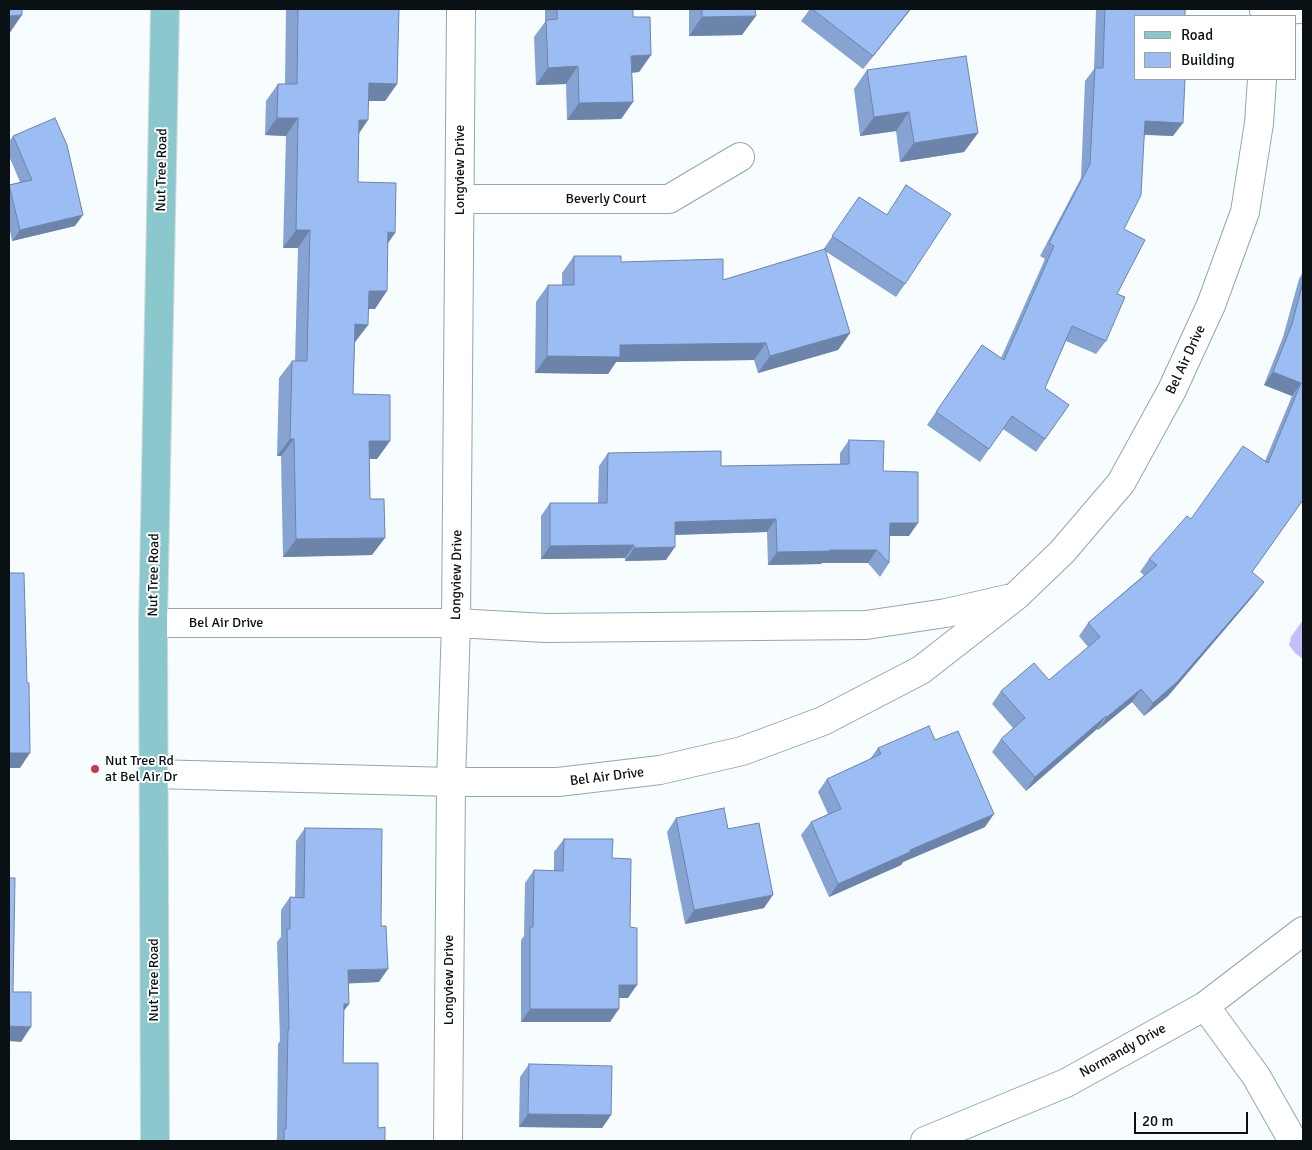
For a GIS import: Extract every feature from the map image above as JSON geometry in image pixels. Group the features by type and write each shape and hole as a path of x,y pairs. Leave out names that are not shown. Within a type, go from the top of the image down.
{"main road":[{"name":"Nut Tree Road","path":"155,1141 153,624 165,9"}],"street":[{"name":"Longview Drive","path":"448,1141 451,782 456,624 461,9"},
{"path":"1264,12 1303,10"},
{"name":"Bel Air Drive","path":"153,774 451,782 568,781 660,770 742,751 823,721 921,670 1016,596 1062,552 1121,484 1172,390 1211,305 1245,212 1259,123 1262,80"},
{"name":"Beverly Court","path":"460,199 669,199 740,157"},
{"name":"Bel Air Drive","path":"153,624 456,624 546,628 866,625 946,613 1016,596"},
{"name":"Normandy Drive","path":"925,1141 1066,1083 1205,1006 1303,930"},
{"path":"1205,1006 1256,1076 1293,1141"}],"shaded area":[{"path":"1303,620 1303,659 1289,645 1291,637"}],"building":[{"path":"9,9 22,9 22,15 9,16"},
{"path":"298,9 399,9 397,84 369,83 368,120 359,120 358,182 396,183 395,233 388,232 387,291 369,291 368,325 355,324 353,394 390,395 390,441 369,441 370,499 384,499 385,538 296,539 294,439 290,439 292,361 307,361 310,230 296,230 298,118 277,118 278,84 297,84"},
{"path":"557,9 633,9 633,17 650,17 651,55 631,56 633,102 579,103 578,66 548,68 546,20 557,19"},
{"path":"702,9 755,9 756,16 702,17"},
{"path":"812,9 910,9 873,56"},
{"path":"1105,9 1185,9 1185,15 1134,15 1134,80 1185,80 1183,123 1145,121 1141,195 1124,229 1145,240 1117,294 1125,297 1106,341 1072,326 1045,388 1069,405 1045,439 1012,416 989,449 936,412 982,345 1004,360 1054,246 1049,243 1090,164 1095,68 1103,68"},
{"path":"966,56 978,133 914,143 909,112 874,117 867,70"},
{"path":"55,118 67,145 83,215 20,230 9,185 32,180 13,136"},
{"path":"906,185 951,214 905,284 832,236 859,197 887,215"},
{"path":"825,249 850,333 770,356 766,343 620,345 620,357 547,356 548,285 574,285 574,256 621,256 621,262 723,259 723,280"},
{"path":"1303,282 1303,500 1252,572 1264,582 1177,682 1153,703 1141,689 1106,716 1035,777 1001,739 1025,718 1001,691 1034,663 1049,680 1100,637 1088,623 1157,565 1149,559 1187,516 1191,519 1243,446 1268,463 1301,383 1273,372 1292,324"},
{"path":"849,440 884,441 883,471 918,472 918,523 890,523 889,563 877,550 777,552 776,519 675,522 675,547 634,548 634,545 550,546 550,503 607,503 608,453 721,451 721,466 849,464"},
{"path":"9,573 24,573 30,753 9,753"},
{"path":"929,726 935,740 958,731 994,814 910,850 910,852 838,884 811,822 841,809 827,779 881,754 878,748"},
{"path":"724,808 728,829 759,823 773,895 694,910 676,818"},
{"path":"305,828 382,829 381,926 386,926 388,969 348,970 349,1004 344,1004 343,1063 378,1063 378,1128 385,1127 385,1141 284,1141 289,1030 287,929 290,929 290,897 304,898"},
{"path":"564,839 613,839 612,858 631,859 630,927 637,928 637,985 619,985 619,1009 530,1009 530,927 533,927 534,870 563,871"},
{"path":"9,878 15,878 13,992 31,992 31,1027 9,1026"},
{"path":"529,1064 612,1066 611,1115 528,1114"}],"place":[{"name":"Nut Tree Rd at Bel Air Dr","path":"95,769"}]}
